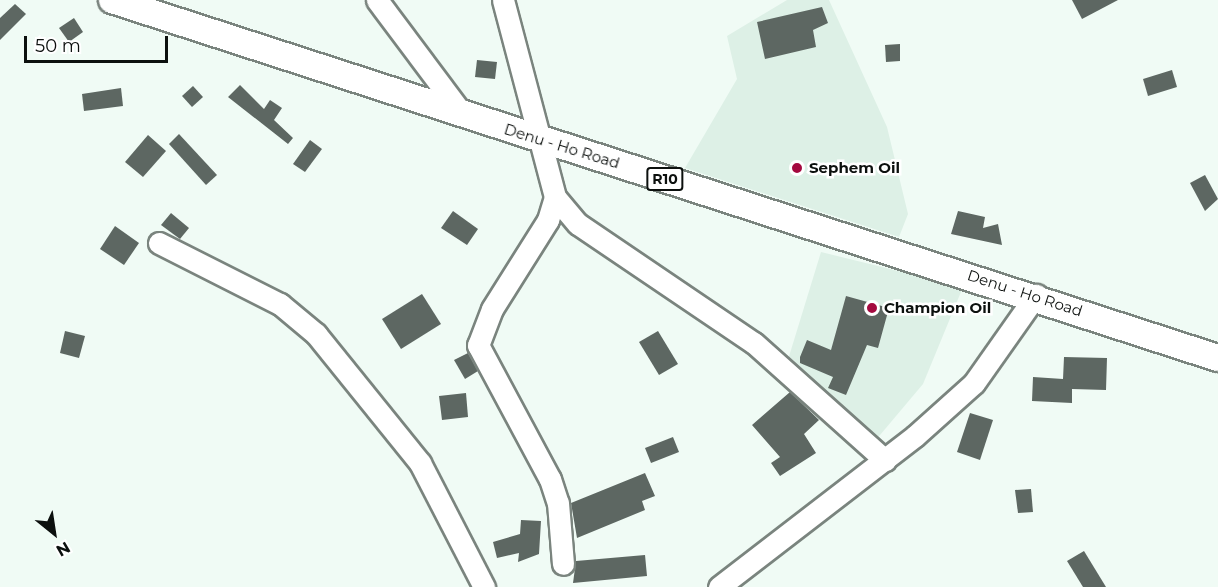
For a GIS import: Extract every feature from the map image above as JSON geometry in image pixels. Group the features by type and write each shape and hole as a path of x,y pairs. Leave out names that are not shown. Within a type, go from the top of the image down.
{"main road":[{"name":"Denu - Ho Road","path":"112,0 536,140 1036,295 1218,358"}],"street":[{"path":"377,0 463,115"},
{"path":"503,0 536,140 555,197 578,224 754,344 885,460"},
{"path":"555,197 549,220 492,309 478,345 550,479 558,503 563,564"},
{"path":"159,243 280,304 316,334 420,463 484,587"},
{"path":"719,587 885,460 974,383 1036,295"}],"shaded area":[{"path":"787,0 829,0 887,127 908,214 899,237 685,168 737,79 727,36"},
{"path":"821,252 963,287 923,384 875,441 787,363"}],"building":[{"path":"1072,0 1118,0 1082,19"},
{"path":"15,4 26,14 0,40 0,18"},
{"path":"822,7 828,23 813,30 816,47 765,59 757,22"},
{"path":"74,18 83,32 69,42 59,28"},
{"path":"900,44 900,61 886,62 885,45"},
{"path":"477,60 497,62 495,79 475,77"},
{"path":"1172,70 1177,87 1148,96 1143,79"},
{"path":"240,85 264,109 270,100 282,108 274,120 293,138 288,144 228,97"},
{"path":"193,86 203,97 192,107 182,96"},
{"path":"121,88 123,106 84,111 82,94"},
{"path":"179,134 217,175 206,185 169,144"},
{"path":"148,135 166,151 143,177 125,162"},
{"path":"310,140 322,149 305,172 293,164"},
{"path":"1205,175 1218,199 1205,211 1190,183"},
{"path":"453,211 478,229 467,245 441,228"},
{"path":"958,211 985,217 983,228 998,224 1002,245 951,234"},
{"path":"171,213 189,228 180,239 161,225"},
{"path":"115,226 139,243 124,265 100,249"},
{"path":"422,294 441,324 401,349 382,319"},
{"path":"846,296 889,308 878,348 867,345 846,395 828,388 833,377 800,363 800,357 807,340 831,350"},
{"path":"65,331 85,336 79,358 60,353"},
{"path":"658,331 678,364 659,375 639,342"},
{"path":"468,353 478,371 465,379 454,360"},
{"path":"1064,357 1107,358 1106,390 1072,389 1072,403 1032,401 1033,377 1063,379"},
{"path":"790,392 819,420 804,434 816,453 780,476 771,463 780,457 752,425"},
{"path":"466,393 468,417 442,420 439,396"},
{"path":"970,413 993,420 980,460 957,452"},
{"path":"673,437 679,452 651,463 645,448"},
{"path":"645,473 655,496 642,501 645,510 577,538 571,503"},
{"path":"1031,489 1033,512 1018,513 1015,490"},
{"path":"521,520 541,521 539,554 518,562 519,553 497,558 493,542 520,534"},
{"path":"1084,551 1106,587 1083,587 1067,561"},
{"path":"645,555 647,576 573,583 576,561"}],"place":[{"name":"Sephem Oil","path":"797,168"},
{"name":"Champion Oil","path":"872,308"}]}
